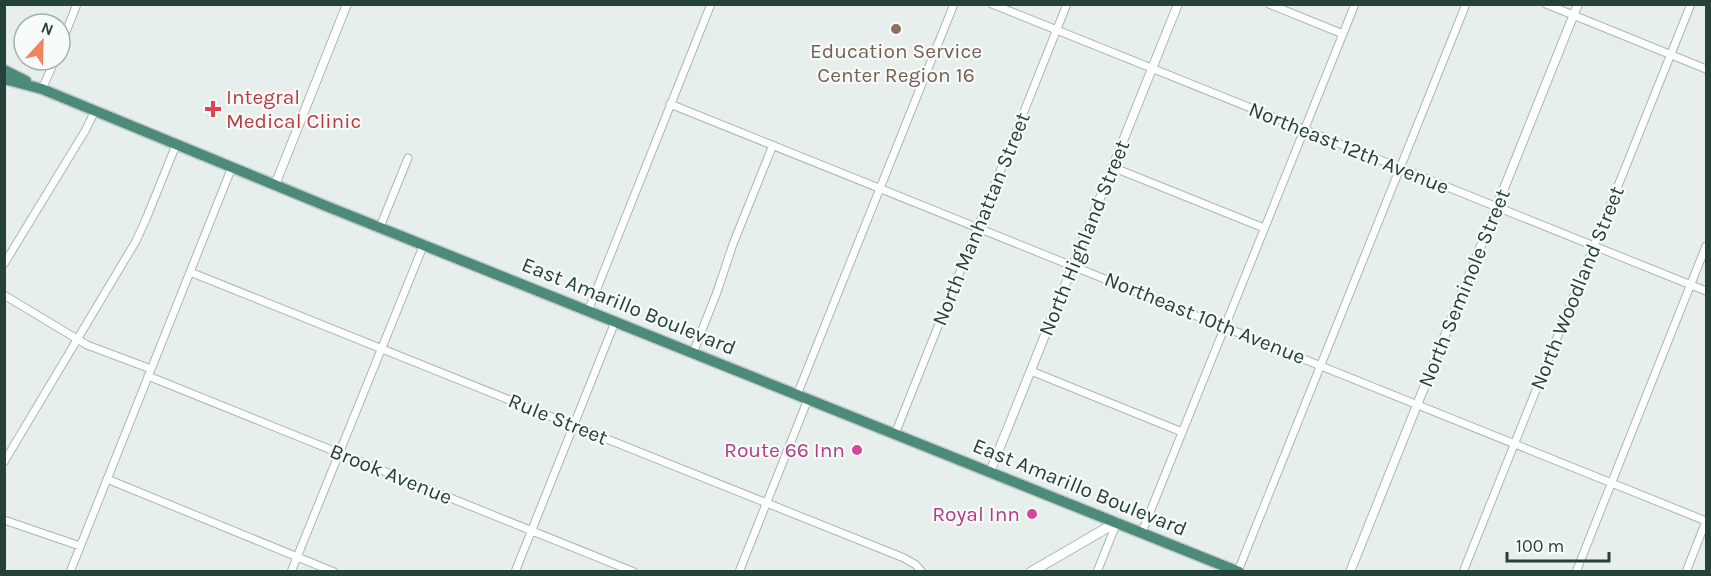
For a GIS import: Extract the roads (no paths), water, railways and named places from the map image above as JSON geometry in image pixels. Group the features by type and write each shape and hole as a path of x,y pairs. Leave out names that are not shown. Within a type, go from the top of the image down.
{"highway":[{"path":"4,70 42,89"},
{"name":"East Amarillo Boulevard","path":"4,80 42,89 275,185 1238,571"}],"main road":[{"path":"1031,572 1117,522"}],"street":[{"path":"275,185 347,4"},
{"path":"588,311 711,4"},
{"path":"797,395 954,4"},
{"name":"Northeast 12th Avenue","path":"992,4 1707,291"},
{"name":"North Manhattan Street","path":"895,434 1067,4"},
{"name":"North Highland Street","path":"990,472 1178,4"},
{"path":"1269,4 1343,34"},
{"path":"1142,532 1355,4"},
{"path":"1238,571 1466,4"},
{"path":"1546,4 1707,69"},
{"name":"North Seminole Street","path":"1350,572 1578,4"},
{"name":"North Woodland Street","path":"1463,572 1691,4"},
{"path":"42,89 50,72"},
{"name":"Northeast 10th Avenue","path":"670,104 1707,521"},
{"path":"4,264 85,132 95,111"},
{"path":"4,462 136,241 176,145"},
{"path":"693,352 773,145"},
{"path":"380,227 408,158"},
{"path":"69,572 232,167"},
{"path":"1112,167 1264,228"},
{"path":"291,572 424,244"},
{"path":"1576,572 1707,246"},
{"name":"Rule Street","path":"190,272 904,558 916,565 922,572"},
{"name":"Brook Avenue","path":"4,295 78,340 149,372 339,453 634,572"},
{"path":"515,572 615,322"},
{"path":"1031,371 1182,432"},
{"path":"739,572 808,399"},
{"path":"107,479 334,572"},
{"path":"4,519 80,546"},
{"path":"1686,572 1707,521"},
{"path":"1096,572 1117,522"}],"place":[{"name":"Education Service Center Region 16","path":"896,29"},
{"name":"Integral Medical Clinic","path":"213,109"},
{"name":"Route 66 Inn","path":"857,450"},
{"name":"Royal Inn","path":"1032,514"}]}
